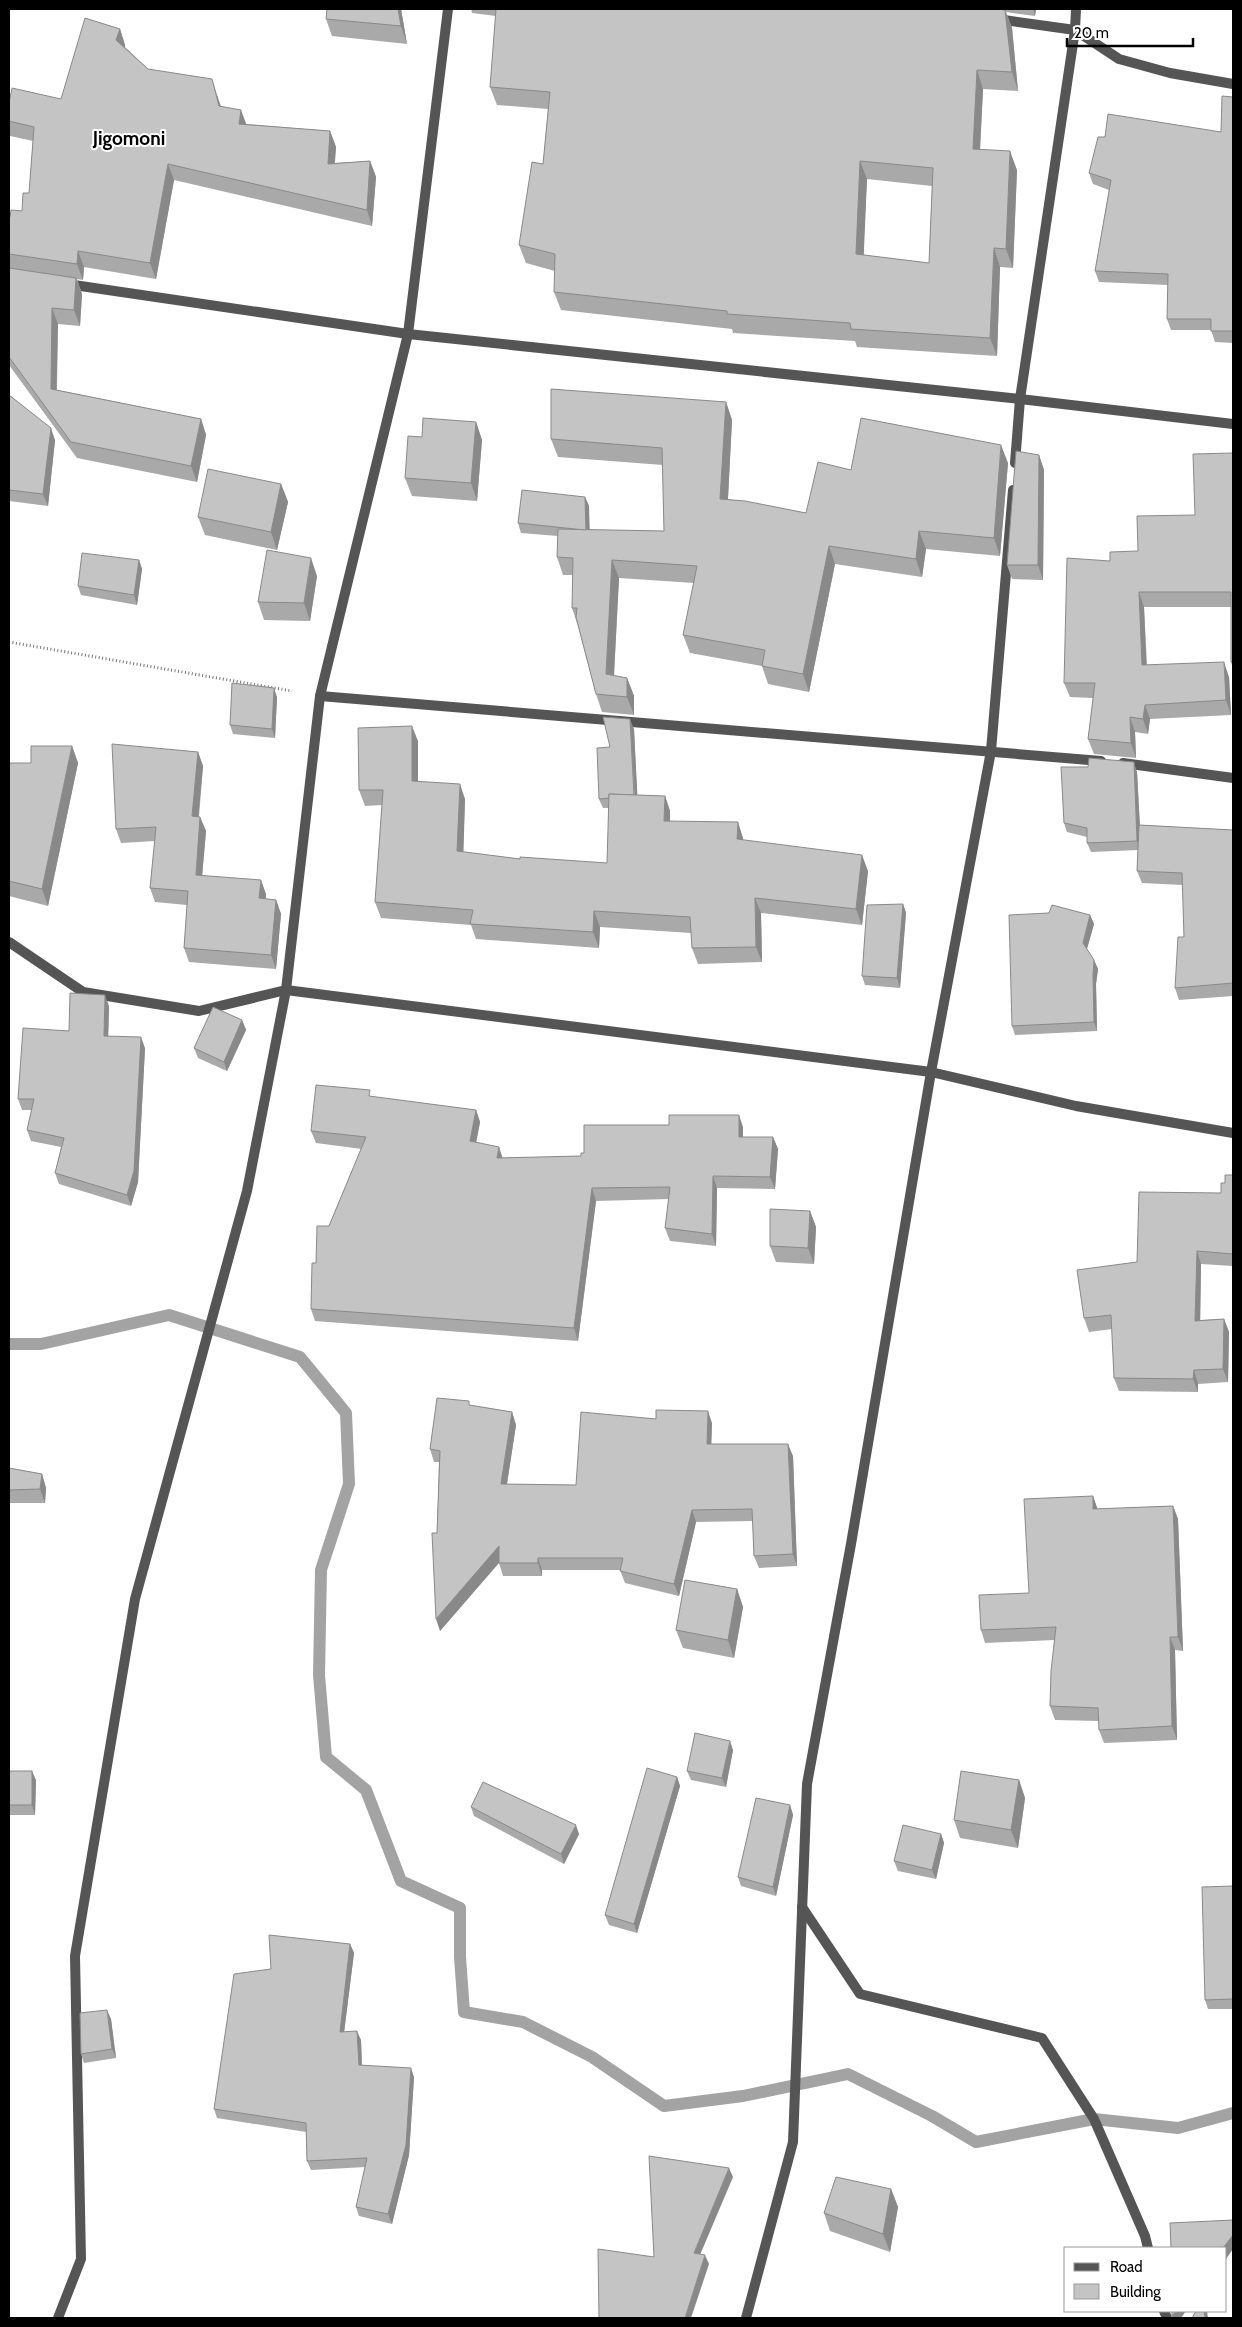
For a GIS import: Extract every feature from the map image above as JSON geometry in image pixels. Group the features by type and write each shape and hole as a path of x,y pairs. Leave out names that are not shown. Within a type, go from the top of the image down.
{"street":[{"path":"58,2318 80,2258 75,1956 135,1599 247,1191 286,990 320,696 408,334 447,9"},
{"path":"746,2318 793,2142 807,1784 851,1544 931,1072 991,751 1020,399 1075,30 1076,9"},
{"path":"989,18 1075,30 1119,59 1170,72 1233,84"},
{"path":"58,283 408,334 1020,399 1233,424"},
{"path":"320,696 991,751 1140,765 1233,778"},
{"path":"9,942 83,992 199,1011 286,990 931,1072 1076,1106 1233,1133"},
{"path":"802,1907 860,1994 1042,2038 1094,2119 1146,2236 1148,2247"}],"path":[{"path":"9,642 320,696"}],"building":[{"path":"327,9 398,9 401,26 326,19"},
{"path":"496,9 1005,10 1012,72 977,70 973,149 1010,151 1006,249 994,248 990,338 851,329 850,323 727,314 727,311 554,292 555,254 519,245 532,162 543,164 550,92 490,87","holes":["860,161 933,168 929,263 856,254"]},
{"path":"85,18 120,29 116,40 148,69 212,79 219,106 241,110 239,124 330,131 328,164 370,161 367,210 168,164 150,263 78,251 77,264 9,254 9,217 11,210 22,211 23,193 29,193 34,127 9,121 9,103 12,88 61,99"},
{"path":"1222,96 1233,97 1233,331 1211,331 1211,319 1167,319 1168,274 1095,271 1111,180 1089,173 1098,137 1105,137 1108,114 1221,132"},
{"path":"9,268 76,278 74,310 52,308 51,389 201,419 191,466 71,442 9,357"},
{"path":"551,389 726,402 720,499 745,501 806,513 818,462 851,470 861,418 1001,445 994,538 919,531 916,559 829,546 803,674 762,666 765,650 683,635 697,566 612,560 606,674 627,678 627,697 596,694 576,617 577,608 572,608 573,558 557,557 558,529 664,531 662,448 551,439"},
{"path":"9,395 51,428 43,494 9,490"},
{"path":"423,418 476,422 471,483 405,478 408,436 422,437"},
{"path":"1016,451 1039,455 1038,565 1007,565"},
{"path":"1233,453 1233,662 1231,662 1231,592 1139,592 1142,665 1224,662 1226,700 1145,705 1143,719 1130,717 1131,743 1088,739 1095,683 1064,683 1067,558 1110,561 1110,552 1138,551 1137,516 1195,515 1193,454"},
{"path":"208,469 281,484 271,532 198,517"},
{"path":"522,490 585,497 586,530 518,523"},
{"path":"267,550 311,558 304,603 258,602"},
{"path":"82,553 139,560 134,595 78,586"},
{"path":"232,683 274,688 272,729 230,725"},
{"path":"603,717 630,719 634,795 609,794 609,798 599,799 597,748 610,747"},
{"path":"412,726 412,781 460,784 457,851 520,859 520,857 607,863 609,794 665,796 664,821 738,822 737,839 862,855 856,909 755,898 756,947 692,948 690,917 594,911 593,932 470,924 473,910 375,902 383,790 359,790 358,728"},
{"path":"112,744 198,752 192,816 200,817 196,875 261,880 259,898 276,900 271,955 184,948 188,891 150,888 156,827 116,829"},
{"path":"31,746 72,746 42,889 9,881 9,763 31,763"},
{"path":"1089,758 1134,762 1137,841 1087,843 1087,828 1064,823 1061,767 1088,767"},
{"path":"1139,825 1233,830 1233,983 1175,988 1178,937 1184,937 1182,873 1137,871"},
{"path":"903,904 897,978 862,976 867,905"},
{"path":"1052,905 1090,915 1083,943 1094,960 1094,1022 1012,1026 1009,915 1049,913"},
{"path":"70,993 105,995 104,1036 141,1037 134,1171 127,1195 55,1173 64,1138 27,1130 34,1099 18,1099 23,1028 69,1031"},
{"path":"213,1007 242,1020 224,1062 194,1048"},
{"path":"316,1085 370,1090 369,1096 476,1110 470,1141 499,1147 497,1158 581,1156 581,1153 584,1153 584,1125 669,1125 669,1115 739,1115 739,1137 773,1137 770,1177 713,1176 712,1234 665,1228 670,1187 592,1188 574,1328 311,1309 312,1263 316,1263 317,1226 329,1226 366,1137 311,1131"},
{"path":"1225,1175 1233,1175 1233,1254 1197,1251 1195,1321 1224,1319 1223,1369 1194,1370 1193,1379 1114,1378 1111,1315 1084,1318 1077,1270 1137,1262 1139,1192 1221,1193 1221,1183 1225,1183"},
{"path":"770,1209 810,1211 808,1248 770,1246"},
{"path":"437,1398 469,1401 469,1405 512,1412 501,1484 576,1485 581,1412 656,1419 656,1410 708,1411 707,1444 788,1444 793,1554 754,1556 752,1509 692,1510 674,1584 620,1571 623,1558 538,1558 538,1563 499,1563 499,1546 436,1619 432,1533 437,1533 440,1451 430,1449"},
{"path":"9,1468 42,1474 40,1489 9,1490"},
{"path":"1093,1496 1093,1509 1173,1506 1178,1637 1170,1637 1172,1726 1099,1730 1098,1708 1050,1706 1051,1671 1056,1627 981,1630 979,1595 1029,1593 1024,1499"},
{"path":"685,1580 737,1589 728,1640 676,1630"},
{"path":"695,1733 730,1741 722,1778 687,1771"},
{"path":"647,1768 677,1777 634,1924 605,1915"},
{"path":"9,1771 32,1771 32,1805 9,1805"},
{"path":"961,1771 1019,1780 1011,1830 954,1820"},
{"path":"483,1782 576,1825 561,1854 471,1807"},
{"path":"756,1798 790,1805 773,1887 738,1877"},
{"path":"903,1825 941,1834 932,1870 894,1861"},
{"path":"1233,1886 1233,1999 1205,2000 1202,1887"},
{"path":"269,1935 350,1944 340,2032 357,2031 359,2065 411,2068 406,2145 388,2214 356,2207 367,2158 307,2161 306,2123 214,2109 234,1974 271,1969"},
{"path":"107,2010 112,2049 81,2054 80,2013"},
{"path":"649,2156 729,2168 694,2253 705,2255 685,2318 599,2318 598,2249 654,2257"},
{"path":"836,2177 891,2189 883,2234 824,2213"},
{"path":"1233,2220 1233,2235 1224,2247 1171,2247 1170,2223"},
{"path":"1195,2312 1204,2312 1205,2318 1192,2318"}],"waterway":[{"path":"9,1344 41,1344 169,1315 300,1357 346,1413 349,1484 321,1570 319,1675 326,1757 366,1790 401,1881 460,1908 460,1957 464,2012 523,2022 592,2057 664,2106 743,2096 848,2074 932,2116 976,2142 1094,2119 1178,2128 1233,2113"}],"district":[{"name":"Jigomoni","path":"129,138"}]}
